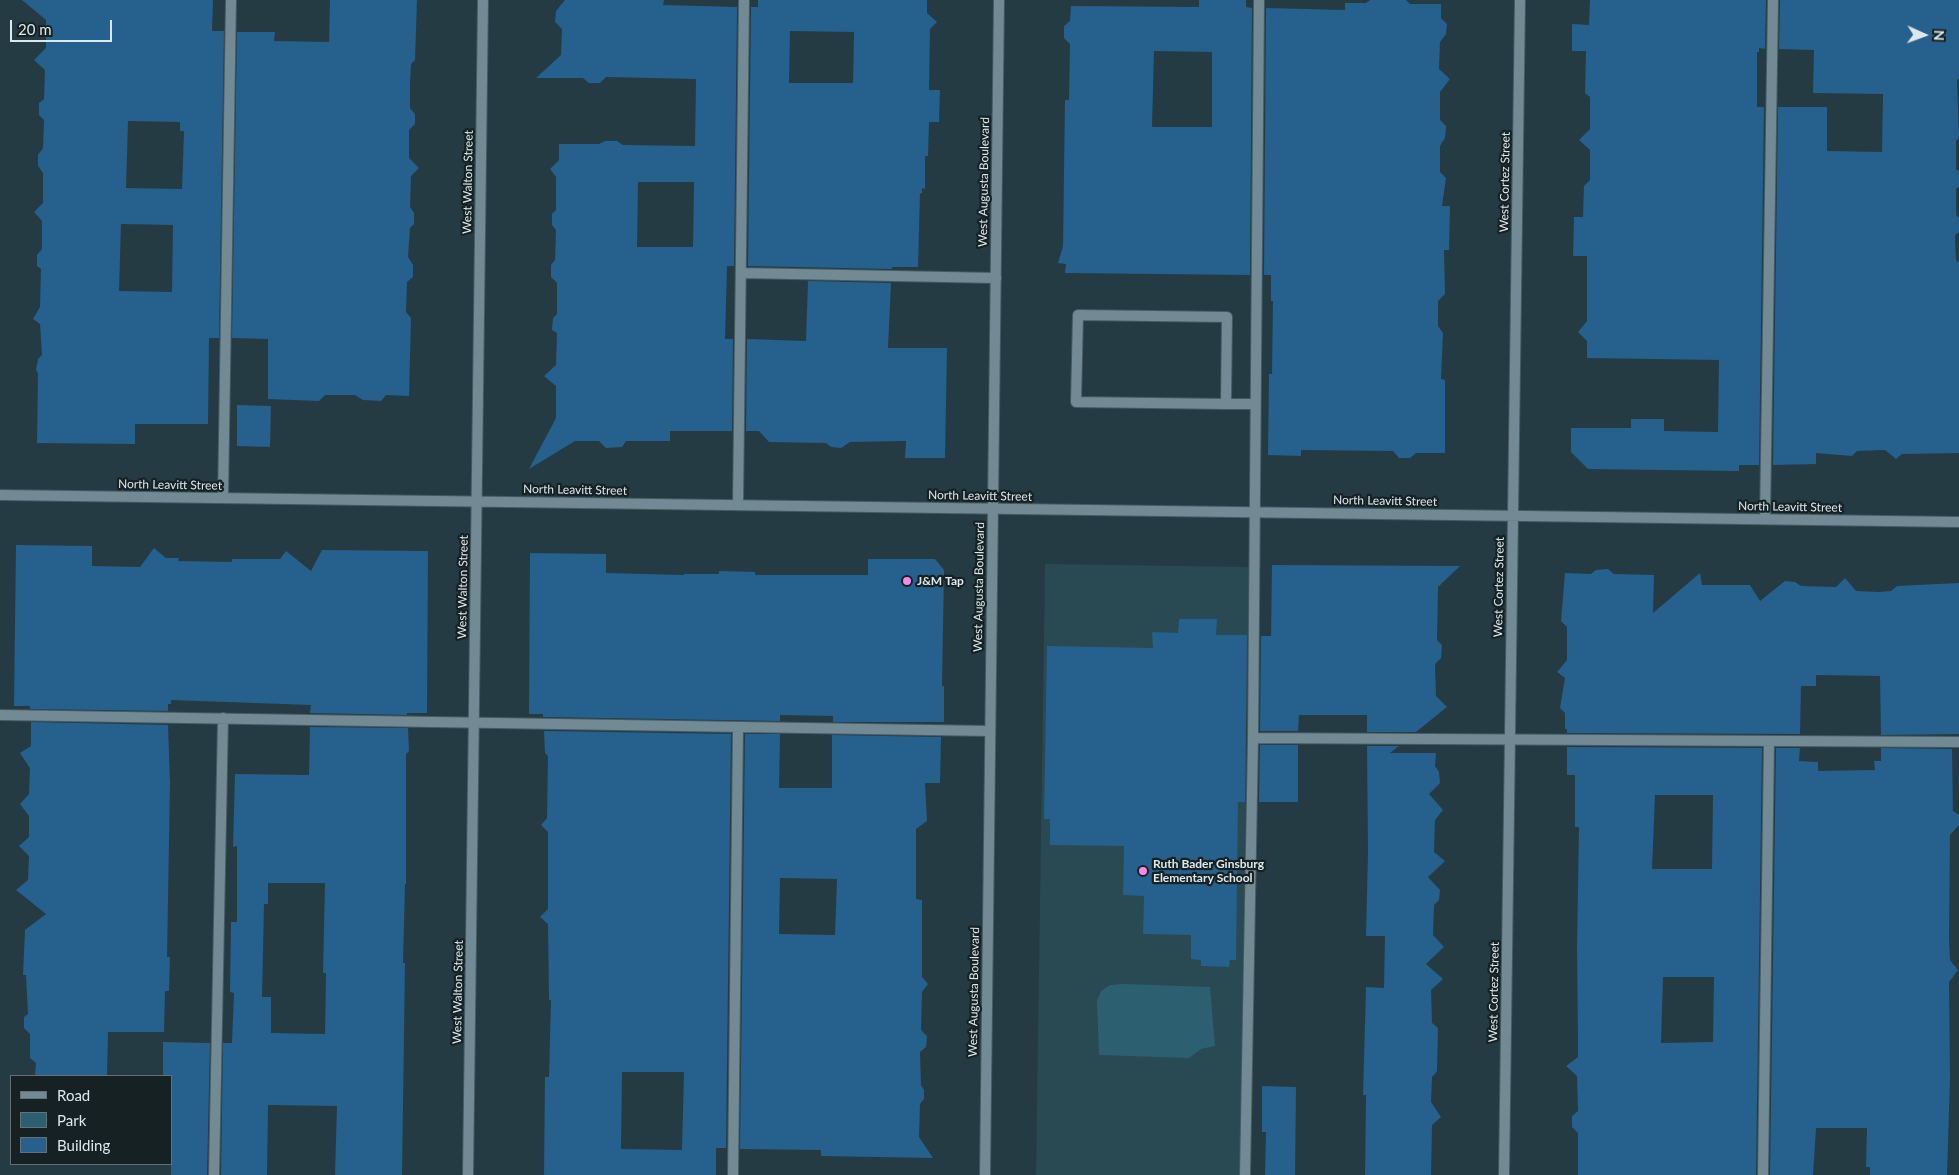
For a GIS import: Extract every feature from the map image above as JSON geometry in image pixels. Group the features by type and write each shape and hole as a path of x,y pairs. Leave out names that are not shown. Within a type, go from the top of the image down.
{"street":[{"path":"223,498 231,0"},
{"name":"West Walton Street","path":"468,1175 483,0"},
{"path":"738,505 744,0"},
{"name":"West Augusta Boulevard","path":"985,1175 999,0"},
{"path":"1245,1175 1253,738 1253,512 1259,0"},
{"name":"West Cortez Street","path":"1504,1175 1520,0"},
{"path":"1765,519 1773,0"},
{"path":"741,273 996,278"},
{"path":"1226,404 1227,317 1078,315 1076,402 1226,404 1255,404"},
{"name":"North Leavitt Street","path":"0,495 1959,522"},
{"path":"0,715 990,731"},
{"path":"214,1175 223,718"},
{"path":"733,1175 738,727"},
{"path":"1253,738 1959,742"},
{"path":"1764,1175 1769,741"}],"shaded area":[{"name":"Ruth Bader Ginsburg Elementary School","path":"1045,564 1249,567 1240,1175 1036,1175"}],"green space":[{"path":"1110,985 1210,987 1215,1046 1201,1049 1189,1058 1099,1055 1097,1001 1101,991"}],"building":[{"path":"22,0 213,0 212,31 224,31 219,338 209,338 208,424 135,424 135,444 37,443 38,373 36,370 38,359 42,355 40,324 33,319 40,307 41,269 37,266 37,255 42,249 42,221 34,212 43,203 43,173 38,166 38,155 43,148 44,120 39,115 39,103 44,99 45,70 34,60 46,48 46,20","holes":["128,121 180,122 180,131 184,131 182,189 126,188","121,224 173,225 172,292 119,291"]},
{"path":"330,0 417,0 415,60 411,64 410,85 410,108 415,114 415,124 409,130 409,158 419,168 411,176 410,207 414,213 414,224 410,228 408,257 413,265 413,277 407,282 406,312 411,318 409,396 386,395 381,401 363,400 355,395 325,395 319,401 268,399 268,339 232,338 237,32 275,32 274,41 329,42"},
{"path":"565,0 664,0 663,5 737,7 734,266 727,266 725,339 733,339 732,431 670,431 670,441 626,441 622,447 606,448 599,441 575,441 529,469 556,418 556,386 544,376 556,365 557,333 552,330 553,318 557,314 557,283 551,277 551,265 555,260 556,230 552,225 552,214 556,210 556,177 550,169 559,160 559,144 599,144 605,141 617,141 623,145 695,146 696,79 606,77 600,83 589,83 583,78 536,78 561,55 562,29 555,22 556,11","holes":["638,182 694,182 693,247 637,247"]},
{"path":"758,0 927,0 927,13 937,22 930,29 929,90 940,90 939,122 929,122 928,156 925,156 925,189 922,188 922,194 920,193 918,267 892,267 892,269 748,266 751,7 758,7","holes":["790,31 854,32 853,83 789,83"]},
{"path":"1199,0 1246,0 1246,7 1252,8 1250,275 1065,273 1066,264 1058,263 1063,246 1065,100 1069,100 1070,44 1064,38 1064,26 1070,21 1071,6 1199,7","holes":["1154,51 1212,52 1212,127 1152,127"]},
{"path":"1370,0 1406,0 1410,4 1441,4 1441,18 1447,24 1446,34 1440,42 1439,69 1450,79 1440,92 1440,120 1446,126 1445,138 1440,146 1440,172 1446,178 1442,206 1450,206 1449,250 1444,250 1445,294 1438,301 1438,326 1443,333 1441,379 1445,380 1445,453 1416,453 1410,458 1399,458 1393,451 1301,450 1301,456 1268,455 1269,374 1272,374 1273,301 1271,301 1271,275 1264,275 1266,8 1345,10 1345,3 1366,3"},
{"path":"1590,0 1766,0 1765,49 1759,48 1759,52 1757,52 1757,107 1764,107 1759,465 1739,465 1739,471 1588,469 1571,452 1571,428 1631,428 1631,419 1664,419 1664,431 1718,432 1719,360 1587,358 1587,341 1578,332 1587,321 1587,256 1573,256 1574,217 1583,217 1584,186 1590,180 1590,150 1579,140 1590,129 1590,97 1585,93 1586,51 1572,51 1572,24 1589,25"},
{"path":"1780,0 1959,0 1959,78 1957,80 1959,137 1956,141 1956,169 1959,172 1959,186 1956,189 1956,215 1959,218 1959,232 1955,235 1956,260 1959,263 1959,453 1902,454 1896,459 1885,450 1857,451 1852,456 1816,453 1816,464 1773,465 1778,107 1827,107 1827,151 1882,152 1883,94 1813,93 1814,50 1779,49"},
{"path":"808,281 891,283 888,348 947,348 945,458 905,458 906,441 850,442 841,448 831,447 826,443 769,442 759,431 746,431 747,339 806,341"},
{"path":"237,405 271,406 270,447 237,446"},
{"path":"16,545 92,546 92,566 140,567 154,548 166,558 179,558 178,561 232,562 232,559 280,559 286,551 311,571 322,550 428,551 427,713 407,713 407,715 310,713 311,705 171,700 171,704 168,704 168,711 30,709 30,706 14,706"},
{"path":"530,553 606,554 606,573 684,575 719,574 719,571 755,572 755,575 868,575 868,559 935,559 944,570 942,686 944,686 944,722 833,722 833,716 780,715 780,721 543,717 543,714 529,714"},
{"path":"1272,565 1460,566 1438,587 1437,640 1442,645 1441,658 1435,664 1436,696 1447,707 1416,732 1367,732 1367,715 1299,715 1298,731 1260,731 1261,636 1271,636"},
{"path":"1608,569 1614,574 1654,575 1653,613 1700,573 1702,585 1750,585 1760,601 1785,581 1795,582 1801,586 1836,587 1845,578 1856,591 1879,592 1891,591 1897,586 1959,583 1959,734 1881,735 1880,676 1816,675 1816,686 1801,686 1800,734 1567,733 1567,729 1565,729 1565,713 1560,708 1565,678 1557,672 1567,660 1567,627 1561,621 1565,573 1591,574 1596,570"},
{"path":"1179,619 1217,619 1216,635 1247,635 1245,802 1238,802 1236,960 1230,960 1229,967 1201,966 1201,960 1191,959 1191,935 1143,934 1144,896 1123,895 1124,846 1050,845 1050,819 1044,819 1047,646 1153,648 1152,632 1178,633"},
{"path":"31,722 168,725 170,783 167,957 170,957 169,991 165,991 164,1032 108,1032 107,1075 35,1075 36,1063 30,1058 30,1034 24,1028 24,1017 28,1014 26,975 23,975 25,930 46,914 16,890 28,880 29,856 19,846 29,837 29,816 20,804 29,794 30,768 20,753 31,746"},
{"path":"310,727 408,728 403,963 405,963 402,1175 335,1175 337,1106 268,1105 267,1175 221,1175 223,1043 232,1043 234,993 230,992 231,922 237,922 237,846 233,847 235,774 309,775","holes":["268,883 325,883 323,973 326,973 325,1034 271,1033 271,997 262,997 264,904 268,904"]},
{"path":"544,731 731,734 726,1148 716,1148 716,1175 544,1175 545,1077 549,1077 551,1000 549,1000 548,924 540,917 548,909 548,832 541,825 547,818 548,756 545,753","holes":["622,1072 684,1072 682,1150 621,1149"]},
{"path":"745,734 780,734 779,788 832,788 832,735 941,737 940,783 925,783 927,821 916,829 916,899 922,900 922,977 928,984 922,992 921,1030 927,1036 926,1047 920,1052 921,1085 924,1090 924,1099 920,1104 919,1137 933,1158 821,1156 821,1150 740,1149","holes":["780,878 837,879 835,935 779,934"]},
{"path":"1260,745 1298,745 1298,802 1259,802"},
{"path":"1367,746 1399,746 1390,753 1436,753 1435,766 1439,772 1440,783 1429,794 1443,810 1435,820 1434,852 1445,861 1428,877 1440,890 1439,900 1434,905 1433,935 1444,947 1426,964 1443,979 1431,990 1432,1023 1438,1028 1437,1071 1432,1077 1431,1102 1441,1117 1432,1125 1431,1175 1365,1175 1366,1095 1363,1095 1366,987 1384,988 1385,936 1366,936 1368,852"},
{"path":"1567,747 1762,748 1756,1175 1578,1175 1578,1133 1572,1127 1572,1116 1578,1111 1577,1076 1566,1066 1578,1057 1579,827 1575,827 1575,775 1567,775","holes":["1655,795 1713,795 1712,869 1652,869","1663,977 1714,977 1713,1042 1661,1043"]},
{"path":"1776,748 1800,748 1799,761 1818,762 1818,771 1875,770 1874,761 1881,761 1881,748 1952,749 1953,811 1959,815 1959,825 1950,835 1949,938 1950,960 1958,970 1949,982 1950,1079 1947,1175 1870,1175 1870,1167 1866,1167 1867,1128 1816,1128 1813,1175 1770,1175"},
{"path":"163,1042 210,1043 207,1175 171,1175 172,1075 163,1075"},
{"path":"1262,1086 1296,1087 1295,1175 1265,1175 1266,1132 1262,1132"}],"place":[{"name":"J&M Tap","path":"907,581"},
{"name":"Ruth Bader Ginsburg Elementary School","path":"1143,871"}]}
